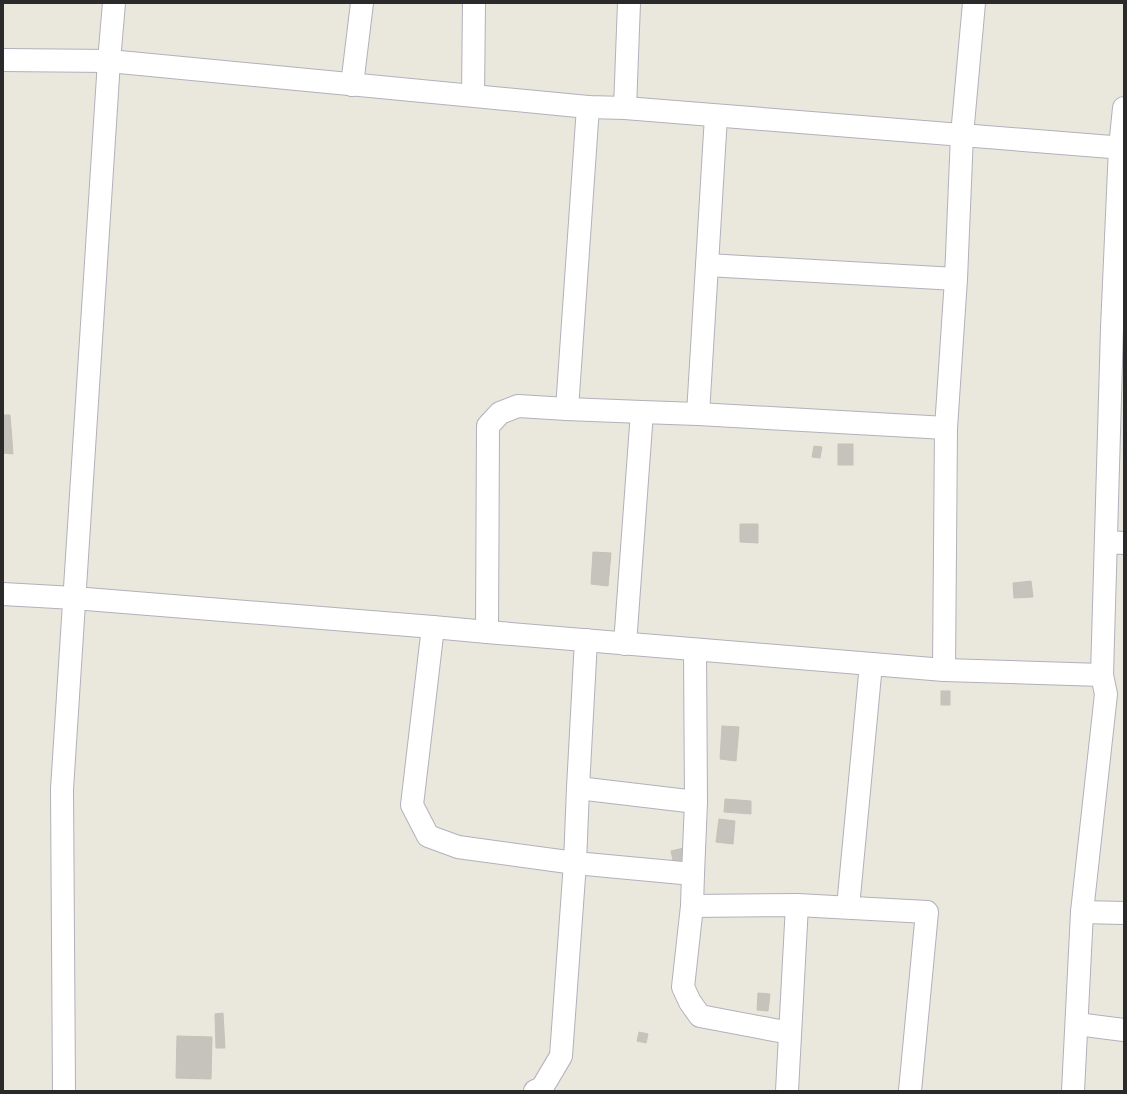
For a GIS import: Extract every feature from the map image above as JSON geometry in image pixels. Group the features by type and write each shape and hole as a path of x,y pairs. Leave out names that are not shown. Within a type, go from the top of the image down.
{"street":[{"path":"64,1091 62,789 114,3"},
{"path":"352,85 362,3"},
{"path":"473,95 474,3"},
{"path":"625,108 629,3"},
{"path":"944,670 946,428 956,279 962,135 974,3"},
{"path":"3,60 109,61 588,107 625,108 1122,148"},
{"path":"567,409 588,107"},
{"path":"1074,1091 1082,912 1111,688 1115,543 1112,336 1124,108"},
{"path":"698,414 716,116"},
{"path":"707,266 956,279"},
{"path":"487,632 488,426 500,413 518,406 698,414 946,428"},
{"path":"625,644 642,412"},
{"path":"3,594 74,598 434,626 625,644 944,670 1111,688"},
{"path":"434,626 412,805 428,836 458,847 575,863 694,874"},
{"path":"536,1091 542,1088 561,1056 575,863 586,640"},
{"path":"695,650 696,802 694,874 683,987 690,1002 700,1016 790,1033"},
{"path":"848,907 871,664"},
{"path":"578,788 696,802"},
{"path":"787,1091 797,905"},
{"path":"692,906 797,905 927,912 910,1091"},
{"path":"1082,912 1124,913"},
{"path":"1077,1024 1124,1030"}],"building":[{"path":"3,415 10,415 13,454 3,453"},
{"path":"838,444 853,444 853,465 838,465"},
{"path":"814,446 822,447 820,458 812,457"},
{"path":"740,524 758,524 758,543 740,542"},
{"path":"593,552 611,553 608,586 591,584"},
{"path":"1031,581 1033,597 1014,598 1013,583"},
{"path":"941,691 950,691 950,705 941,705"},
{"path":"722,726 739,727 736,761 720,759"},
{"path":"725,799 751,801 751,814 724,812"},
{"path":"719,819 735,821 733,844 716,842"},
{"path":"688,847 692,865 675,869 671,851"},
{"path":"758,993 770,994 768,1011 757,1010"},
{"path":"223,1013 225,1048 216,1048 215,1014"},
{"path":"639,1032 648,1034 646,1043 637,1041"},
{"path":"177,1036 212,1037 211,1079 176,1078"}]}
